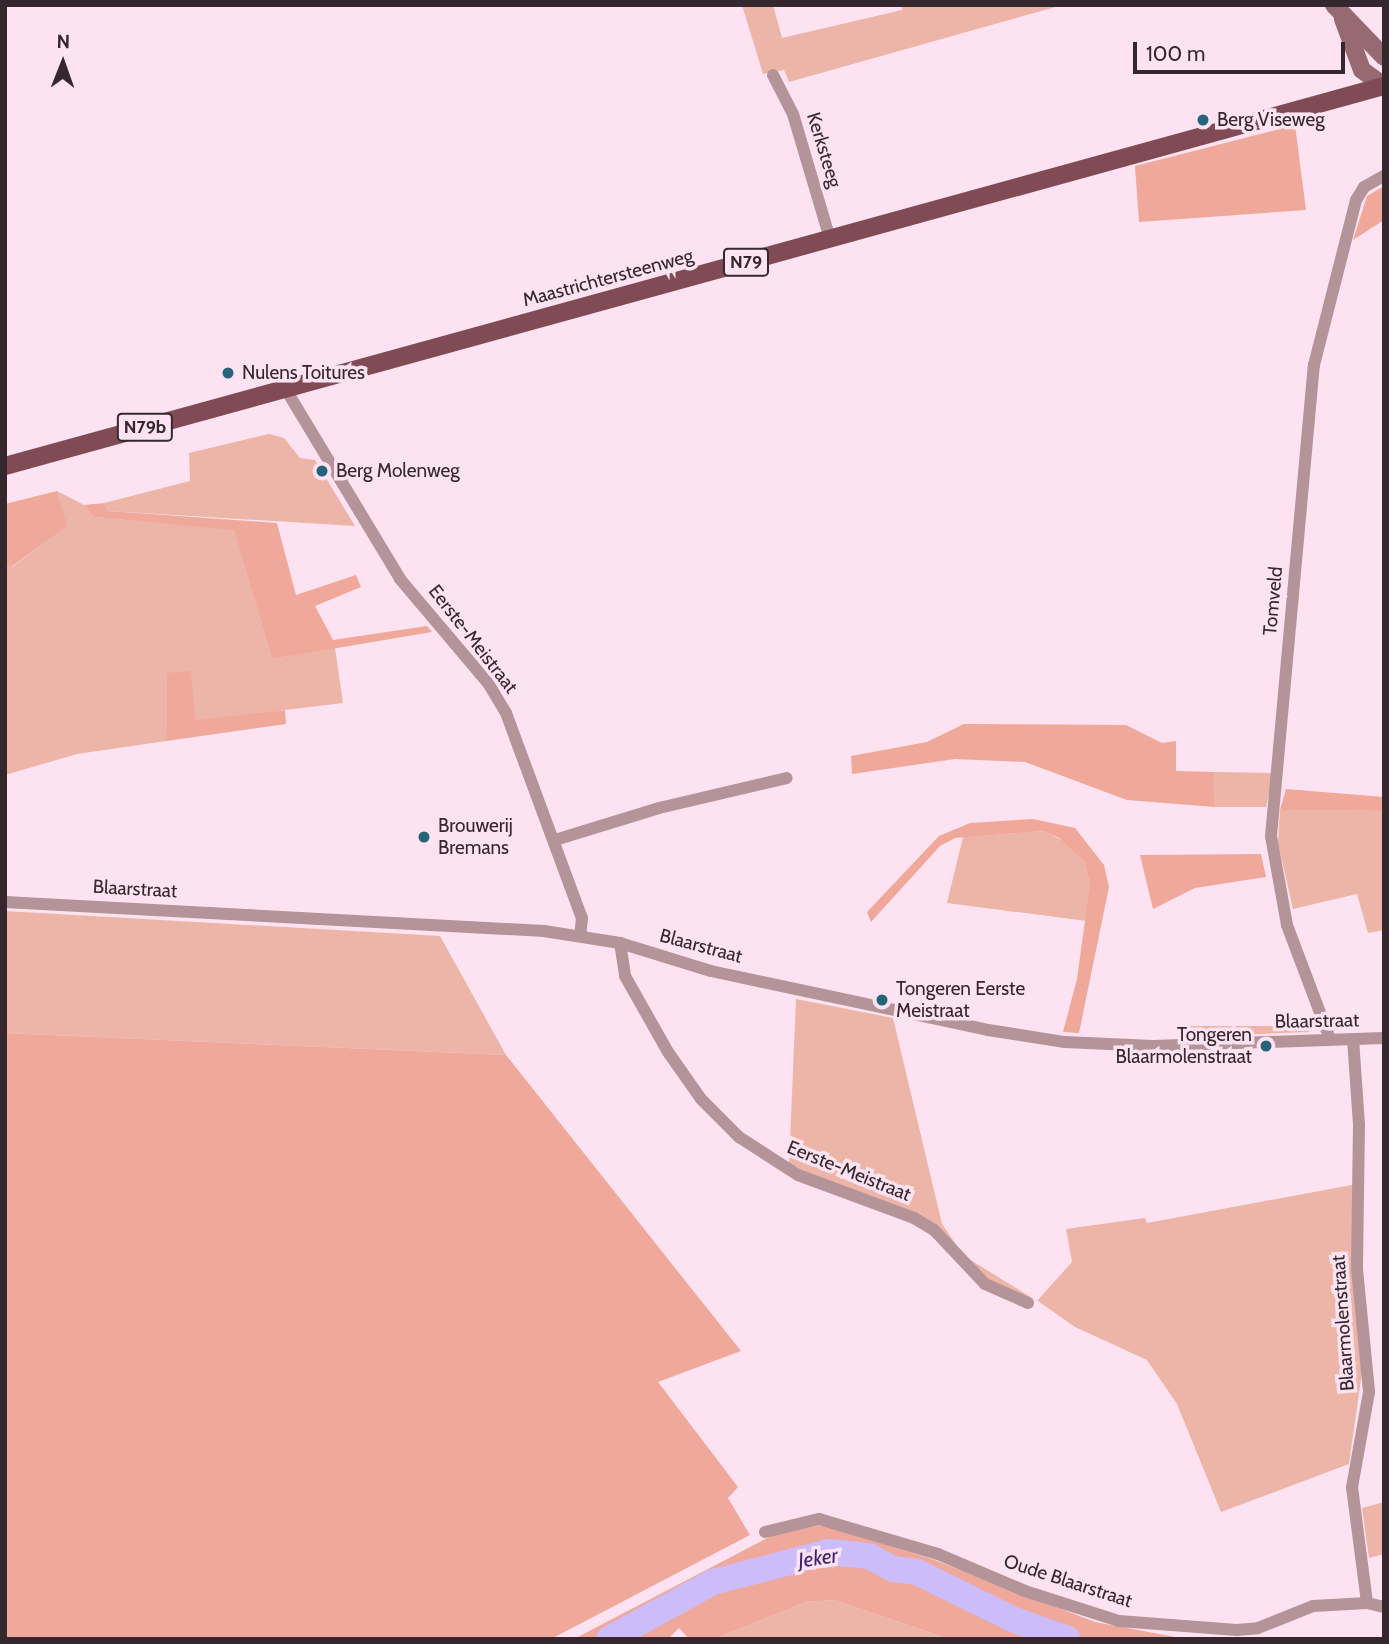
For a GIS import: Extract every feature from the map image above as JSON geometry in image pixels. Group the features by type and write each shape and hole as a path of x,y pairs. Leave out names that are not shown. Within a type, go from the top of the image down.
{"main road":[{"name":"Maastrichtersteenweg","path":"5,466 1384,86"}],"street":[{"path":"1339,12 1384,57"},
{"path":"1339,12 1362,70 1384,86"},
{"name":"Kerksteeg","path":"773,75 793,114 830,239"},
{"name":"Tomveld","path":"1330,1039 1287,925 1271,836 1314,365 1356,200 1364,187 1384,176"},
{"name":"Eerste-Meistraat","path":"285,388 400,579 488,683 506,713 582,918 580,936"},
{"path":"555,840 659,808 787,778"},
{"name":"Blaarstraat","path":"5,902 544,931 620,943 711,971 988,1030 1065,1042 1153,1046 1384,1038"},
{"name":"Eerste-Meistraat","path":"620,943 625,976 668,1052 701,1099 739,1137 798,1175 914,1218 934,1230 985,1284 1028,1303"},
{"name":"Blaarmolenstraat","path":"1353,1039 1359,1124 1357,1269 1369,1392 1352,1487 1367,1603"},
{"name":"Oude Blaarstraat","path":"765,1532 820,1519 938,1554 1025,1591 1119,1620 1237,1630 1258,1628 1312,1606 1367,1603 1384,1608"}],"shaded area":[{"path":"742,5 773,5 782,38 902,10 902,5 1059,6 789,82 784,70 763,74"},
{"path":"1295,125 1306,210 1139,222 1135,166"},
{"path":"1384,186 1384,220 1353,240 1367,196"},
{"path":"269,434 284,438 300,458 315,460 355,526 108,511 104,503 190,481 189,453"},
{"path":"57,491 84,505 94,517 234,529 272,659 335,648 343,703 195,721 167,673 166,741 77,754 5,775 5,563 12,567 66,526"},
{"path":"57,491 67,526 11,567 5,563 5,504"},
{"path":"104,503 108,511 277,523 296,595 356,575 361,587 315,606 333,640 427,626 432,632 272,659 234,530 94,517 84,505"},
{"path":"191,671 195,720 285,710 286,724 166,741 167,673"},
{"path":"964,724 1126,725 1162,743 1176,741 1176,771 1214,772 1215,807 1127,800 1025,762 955,759 852,774 851,756 927,742"},
{"path":"1214,772 1273,773 1266,807 1215,807"},
{"path":"1286,789 1384,797 1384,811 1280,810"},
{"path":"1280,810 1384,811 1384,930 1368,933 1357,894 1293,909 1278,843"},
{"path":"1033,819 1075,828 1104,865 1109,887 1079,1033 1063,1032 1077,979 1090,884 1084,861 1059,838 1044,831 955,838 940,846 871,922 867,912 939,836 970,823"},
{"path":"1045,831 1072,846 1084,861 1090,884 1087,921 947,903 963,837"},
{"path":"1261,854 1266,877 1195,888 1153,909 1140,855"},
{"path":"5,911 440,936 506,1055 5,1033"},
{"path":"796,999 893,1018 942,1224 964,1256 1035,1300 984,1279 935,1227 789,1165"},
{"path":"1183,1026 1308,1026 1309,1032 1181,1037"},
{"path":"5,1033 506,1055 741,1351 658,1382 738,1487 728,1498 750,1535 551,1639 5,1639"},
{"path":"1357,1184 1363,1365 1349,1464 1221,1512 1177,1404 1147,1360 1075,1327 1037,1301 1072,1262 1066,1229 1145,1218 1147,1223"},
{"path":"1384,1502 1384,1554 1369,1558 1362,1508"},
{"path":"823,1525 932,1559 1095,1622 1186,1639 949,1639 834,1600 806,1602 714,1639 689,1639 679,1628 668,1639 574,1639 777,1533"},
{"path":"834,1600 949,1639 714,1639 806,1602"}],"waterway":[{"name":"Jeker","path":"609,1639 713,1582 829,1552 869,1556 893,1569 917,1572 1012,1619 1068,1639"}],"place":[{"name":"Berg Viseweg","path":"1203,120"},
{"name":"Nulens Toitures","path":"228,373"},
{"name":"Berg Molenweg","path":"322,471"},
{"name":"Brouwerij Bremans","path":"424,837"},
{"name":"Tongeren Eerste Meistraat","path":"882,1000"},
{"name":"Tongeren Blaarmolenstraat","path":"1266,1046"}]}
